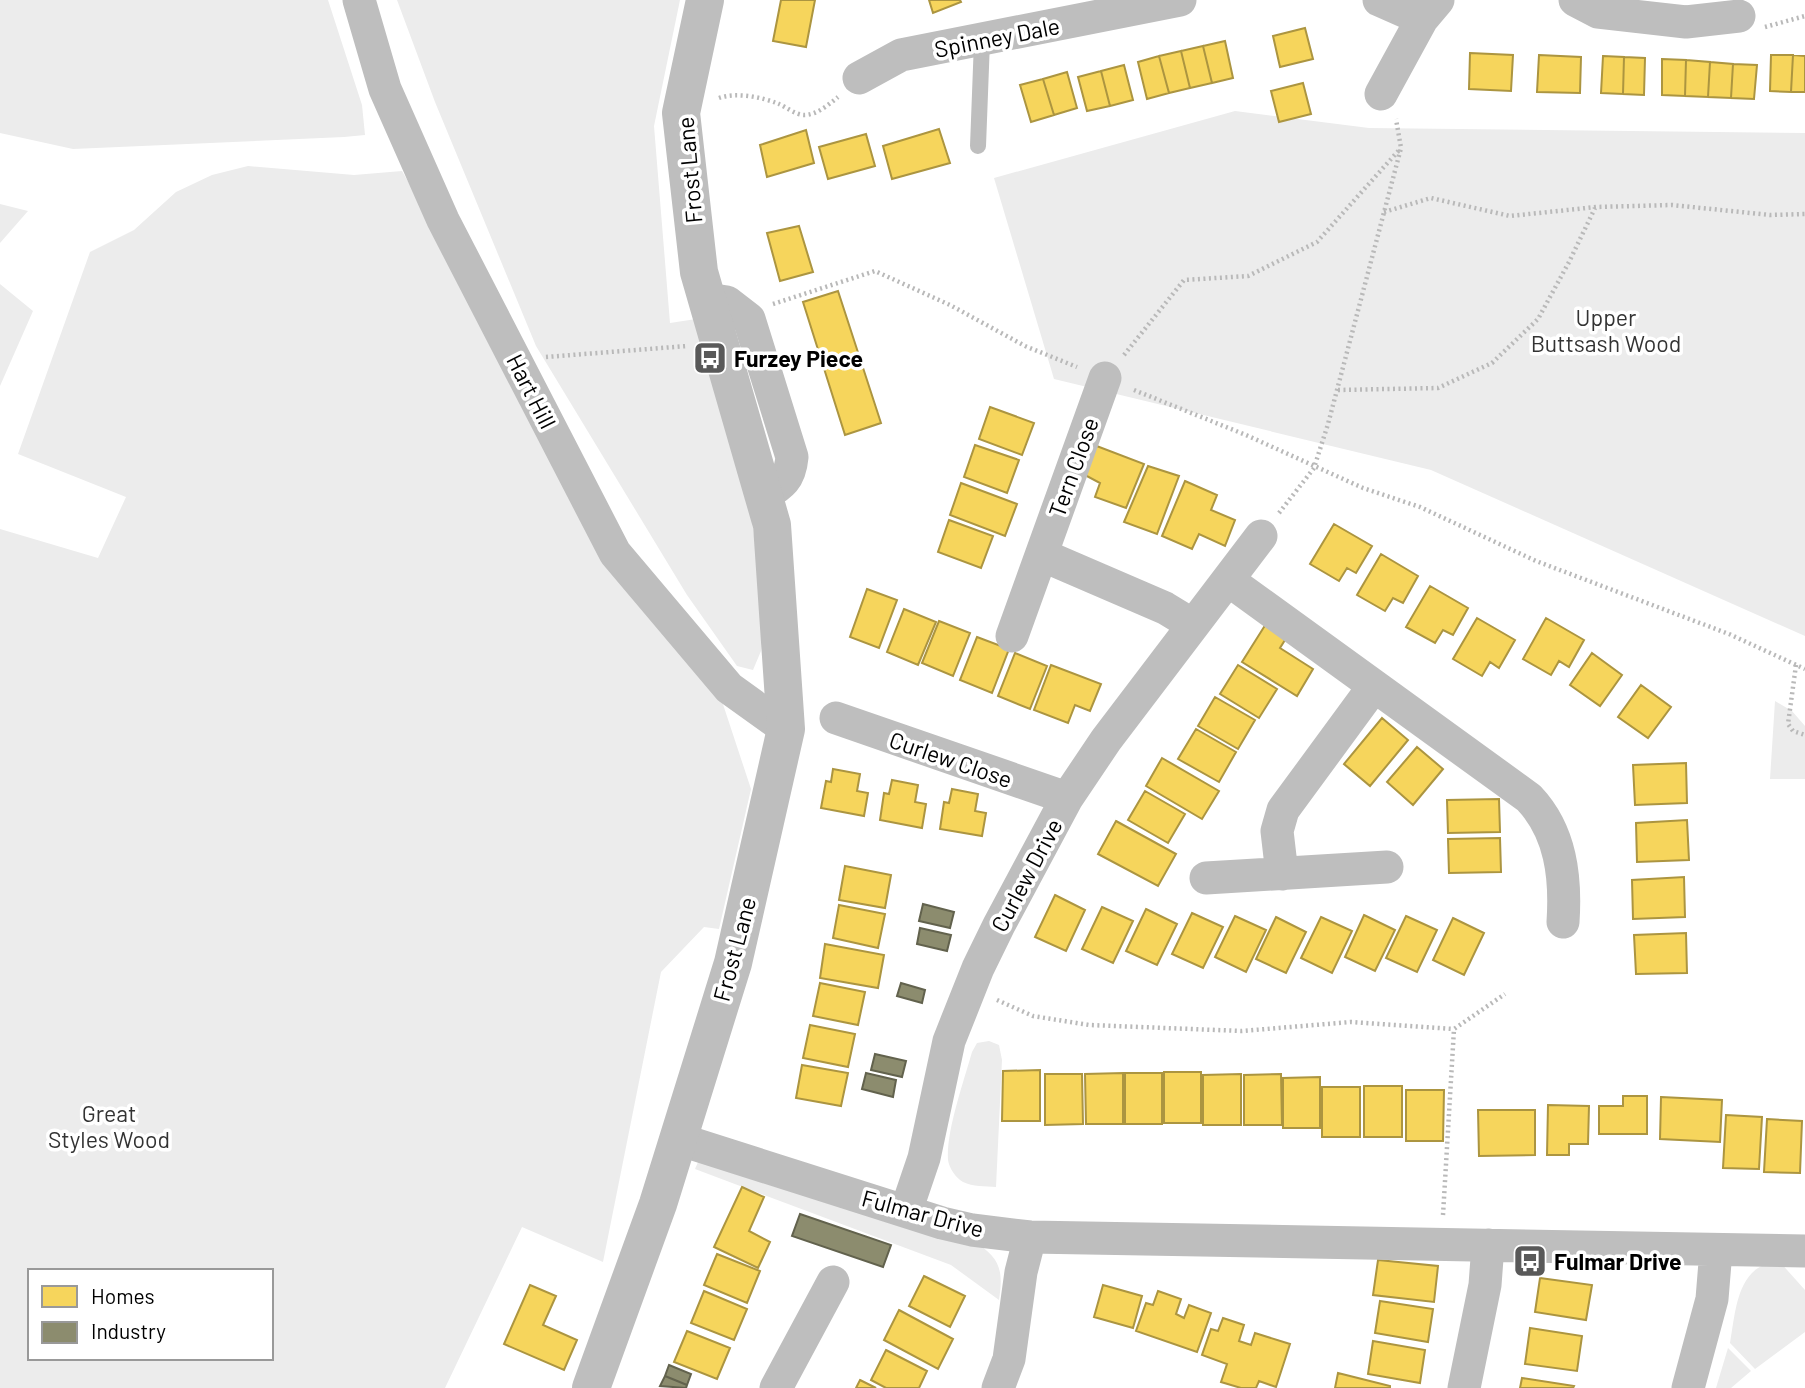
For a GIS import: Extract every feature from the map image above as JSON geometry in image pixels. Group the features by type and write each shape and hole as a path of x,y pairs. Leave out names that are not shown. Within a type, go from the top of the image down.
{"street":[{"name":"Hart Hill","path":"359,0 385,89 443,220 615,554 729,688 786,729"},
{"name":"Frost Lane","path":"591,1388 658,1204 733,963 786,729 772,525 699,272 681,113 705,0"},
{"name":"Spinney Dale","path":"859,78 901,55 1180,0"},
{"path":"1379,0 1430,10 1381,94"},
{"path":"1575,0 1598,12 1686,22 1739,16"},
{"path":"707,299 727,302 748,319 792,457 791,470 781,485 764,496"},
{"name":"Tern Close","path":"1012,636 1105,378"},
{"name":"Curlew Drive","path":"906,1211 924,1158 949,1041 999,925 1067,798 1106,740 1261,536"},
{"path":"1042,555 1165,608 1193,625"},
{"path":"1228,580 1523,794 1539,809 1553,835 1562,867 1565,884 1563,922"},
{"path":"1282,874 1277,831 1283,810 1374,686"},
{"name":"Curlew Close","path":"835,718 1067,798"},
{"path":"1206,878 1387,867"},
{"name":"Fulmar Drive","path":"678,1139 972,1230 1030,1237 1805,1251"},
{"path":"1009,1384 1009,1359 1021,1272 1030,1237"},
{"path":"1464,1388 1485,1285 1488,1245"},
{"path":"1688,1388 1712,1299 1716,1250"},
{"path":"776,1388 833,1282"}],"lane":[{"path":"978,146 982,41"}],"path":[{"path":"681,113 727,95 777,103 803,115 820,110 852,87 859,78"},
{"path":"1105,378 1184,280 1248,276 1317,242 1401,148 1338,390 1314,467 1261,536"},
{"path":"1384,212 1431,198 1510,216 1595,207 1672,205 1770,215 1805,214"},
{"path":"1338,390 1438,388 1492,363 1538,319 1595,207"},
{"path":"743,313 875,271 950,305 1025,346 1245,435 1363,488 1420,507 1536,561 1729,634 1805,669"},
{"path":"515,360 720,343"},
{"path":"1796,665 1788,724 1793,732 1805,735"},
{"path":"971,985 1033,1016 1089,1025 1242,1031 1351,1022 1454,1028 1505,994"},
{"path":"1441,1244 1454,1028"}],"green space":[{"path":"0,0 328,0 362,105 365,135 73,149 0,133"},
{"path":"397,0 680,0 654,126 670,323 696,319 748,490 764,614 761,651 753,670 737,666 687,595 536,346 435,102"},
{"name":"Upper Buttsash Wood","path":"1235,111 1369,128 1805,133 1805,636 1431,470 1054,379 994,178"},
{"name":"Great Styles Wood","path":"248,166 354,175 402,171 461,275 518,389 715,680 751,789 719,929 704,927 661,972 603,1262 522,1227 445,1388 0,1388 0,529 98,558 126,497 18,454 90,252 134,230 176,192 212,175"},
{"path":"0,204 28,211 0,243"},
{"path":"0,284 33,311 0,386"},
{"path":"1775,701 1792,711 1805,726 1805,779 1770,779"},
{"path":"989,1041 999,1045 1002,1060 996,1187 975,1186 963,1182 953,1172 948,1160 953,1121 972,1052 977,1043"},
{"path":"701,1155 972,1240 998,1264 1001,1280 999,1300 951,1265 695,1169"},
{"path":"1779,1261 1805,1290 1805,1332 1755,1369 1730,1343 1737,1303 1754,1271 1765,1264"},
{"path":"1728,1348 1751,1371 1731,1388 1716,1388"}],"building: Homes":[{"path":"781,0 815,0 806,47 773,41"},
{"path":"929,0 960,0 961,2 933,13"},
{"path":"1305,28 1313,59 1280,67 1273,36"},
{"path":"1225,41 1233,78 1212,83 1203,46"},
{"path":"1203,46 1212,83 1190,88 1181,51"},
{"path":"1181,51 1190,88 1169,93 1159,56"},
{"path":"1470,53 1513,55 1511,91 1469,89"},
{"path":"1539,55 1581,57 1580,93 1537,92"},
{"path":"1771,55 1793,55 1791,92 1770,91"},
{"path":"1793,55 1805,56 1805,92 1791,92"},
{"path":"1159,56 1169,93 1147,99 1138,62"},
{"path":"1603,56 1624,57 1623,94 1601,93"},
{"path":"1624,57 1645,58 1644,95 1623,94"},
{"path":"1662,59 1686,60 1685,96 1662,95"},
{"path":"1686,60 1710,62 1708,97 1685,96"},
{"path":"1710,62 1733,64 1731,98 1708,97"},
{"path":"1733,64 1757,65 1754,99 1731,98"},
{"path":"1124,65 1133,100 1110,106 1101,71"},
{"path":"1101,71 1110,106 1087,111 1078,77"},
{"path":"1067,72 1077,108 1054,115 1043,79"},
{"path":"1043,79 1054,115 1031,122 1020,85"},
{"path":"1303,83 1311,114 1279,122 1271,91"},
{"path":"939,129 950,163 892,179 883,146"},
{"path":"806,130 814,163 767,177 760,145"},
{"path":"866,134 875,166 828,179 819,147"},
{"path":"799,226 813,272 780,281 767,233"},
{"path":"838,291 881,423 845,435 803,302"},
{"path":"990,407 1034,423 1022,455 979,439"},
{"path":"975,445 1019,460 1007,493 964,477"},
{"path":"1094,445 1144,464 1126,508 1095,497 1100,483 1083,474"},
{"path":"1148,466 1179,476 1157,534 1124,522"},
{"path":"1185,481 1217,495 1211,510 1235,520 1225,546 1199,534 1192,549 1162,536"},
{"path":"961,483 1017,504 1005,536 950,515"},
{"path":"949,520 993,536 981,568 938,552"},
{"path":"1334,524 1372,546 1356,573 1347,568 1339,581 1310,564"},
{"path":"1381,554 1418,576 1403,603 1393,598 1385,611 1357,595"},
{"path":"1430,586 1468,608 1453,635 1443,630 1435,643 1406,627"},
{"path":"867,589 897,600 879,648 850,637"},
{"path":"904,609 936,622 918,665 887,652"},
{"path":"1477,618 1515,640 1499,668 1490,662 1482,676 1453,659"},
{"path":"1546,618 1584,640 1569,667 1559,661 1551,675 1523,659"},
{"path":"1269,619 1290,632 1280,648 1313,669 1297,696 1242,662"},
{"path":"939,621 970,633 953,676 922,663"},
{"path":"977,637 1009,649 992,693 960,680"},
{"path":"1015,653 1047,666 1030,709 998,696"},
{"path":"1592,653 1622,675 1600,706 1570,685"},
{"path":"1051,665 1101,684 1090,711 1075,705 1068,723 1034,710"},
{"path":"1238,665 1277,689 1259,718 1220,694"},
{"path":"1641,685 1671,707 1648,738 1618,717"},
{"path":"1215,697 1255,720 1238,749 1198,726"},
{"path":"1382,718 1408,740 1370,786 1344,764"},
{"path":"1196,729 1236,752 1219,782 1178,759"},
{"path":"1417,747 1443,769 1413,805 1387,782"},
{"path":"1162,758 1219,791 1202,819 1146,786"},
{"path":"1686,763 1687,803 1635,805 1633,765"},
{"path":"833,769 860,774 857,791 868,793 864,816 821,808 826,781 831,782"},
{"path":"892,780 918,785 915,802 926,804 922,828 880,820 884,793 889,794"},
{"path":"952,789 978,794 975,811 986,813 982,836 940,829 944,802 949,803"},
{"path":"1145,791 1185,814 1168,843 1128,820"},
{"path":"1499,799 1500,832 1448,833 1447,800"},
{"path":"1687,820 1689,860 1637,862 1636,823"},
{"path":"1116,821 1176,854 1158,886 1098,854"},
{"path":"1500,838 1501,872 1449,873 1448,839"},
{"path":"845,866 891,875 885,908 839,900"},
{"path":"1684,877 1685,917 1633,919 1632,880"},
{"path":"1055,895 1085,910 1066,951 1035,937"},
{"path":"839,905 885,914 878,948 833,938"},
{"path":"1102,907 1133,921 1113,963 1082,949"},
{"path":"1146,909 1177,924 1157,965 1126,951"},
{"path":"1192,913 1223,927 1203,968 1172,954"},
{"path":"1364,915 1395,930 1375,971 1345,957"},
{"path":"1235,916 1266,930 1246,972 1215,957"},
{"path":"1406,916 1437,930 1417,972 1386,958"},
{"path":"1276,917 1306,932 1286,973 1256,959"},
{"path":"1321,917 1352,931 1332,973 1301,958"},
{"path":"1453,918 1484,933 1464,975 1433,960"},
{"path":"1686,933 1687,973 1636,974 1634,935"},
{"path":"825,944 884,955 878,988 820,978"},
{"path":"820,983 865,992 858,1025 813,1016"},
{"path":"810,1025 855,1034 848,1067 803,1058"},
{"path":"802,1065 848,1073 841,1106 796,1098"},
{"path":"1040,1070 1040,1121 1002,1121 1003,1071"},
{"path":"1164,1072 1201,1072 1201,1123 1164,1123"},
{"path":"1123,1073 1123,1124 1086,1124 1085,1074"},
{"path":"1125,1073 1162,1073 1162,1124 1125,1124"},
{"path":"1045,1074 1082,1074 1083,1124 1045,1125"},
{"path":"1241,1074 1241,1125 1203,1125 1203,1075"},
{"path":"1281,1074 1282,1125 1244,1125 1244,1075"},
{"path":"1320,1077 1320,1128 1283,1128 1283,1078"},
{"path":"1364,1086 1402,1086 1402,1137 1364,1137"},
{"path":"1322,1087 1360,1087 1360,1137 1322,1137"},
{"path":"1406,1090 1444,1090 1443,1141 1406,1141"},
{"path":"1623,1096 1647,1096 1647,1134 1599,1134 1599,1106 1623,1106"},
{"path":"1661,1097 1722,1100 1720,1142 1660,1139"},
{"path":"1548,1105 1589,1106 1588,1144 1569,1144 1569,1155 1547,1155"},
{"path":"1478,1110 1535,1110 1535,1155 1479,1156"},
{"path":"1726,1115 1762,1117 1759,1169 1723,1168"},
{"path":"1767,1119 1802,1121 1800,1173 1764,1172"},
{"path":"742,1187 764,1197 749,1231 770,1242 758,1268 714,1247"},
{"path":"717,1254 760,1271 747,1303 704,1285"},
{"path":"1378,1260 1438,1266 1434,1302 1373,1295"},
{"path":"924,1276 965,1296 950,1327 909,1306"},
{"path":"1540,1278 1592,1285 1586,1320 1535,1312"},
{"path":"530,1285 556,1296 543,1325 577,1340 564,1370 504,1344"},
{"path":"1103,1285 1142,1296 1133,1328 1094,1317"},
{"path":"704,1291 747,1309 734,1340 691,1323"},
{"path":"1158,1291 1181,1299 1176,1314 1184,1318 1189,1305 1211,1313 1197,1352 1136,1331 1146,1303 1153,1305"},
{"path":"1380,1301 1433,1309 1428,1342 1375,1333"},
{"path":"899,1310 953,1339 938,1369 884,1340"},
{"path":"1223,1318 1244,1325 1239,1341 1251,1345 1255,1333 1290,1344 1276,1387 1259,1381 1256,1388 1241,1388 1221,1382 1227,1364 1202,1355 1211,1329 1218,1331"},
{"path":"1530,1328 1582,1336 1577,1371 1525,1364"},
{"path":"687,1331 730,1348 717,1379 674,1362"},
{"path":"1373,1341 1425,1350 1420,1383 1368,1374"},
{"path":"886,1350 927,1371 919,1388 886,1388 871,1380"},
{"path":"1338,1373 1390,1386 1390,1388 1335,1388"},
{"path":"1522,1378 1574,1386 1520,1388"},
{"path":"860,1380 876,1388 856,1388"}],"building: Industry":[{"path":"923,904 954,912 950,928 919,921"},
{"path":"920,928 951,935 947,951 917,944"},
{"path":"901,983 925,990 922,1003 897,996"},
{"path":"875,1054 906,1061 902,1077 871,1070"},
{"path":"866,1073 896,1080 893,1097 862,1089"},
{"path":"800,1214 891,1245 883,1267 792,1236"},
{"path":"669,1365 691,1374 687,1385 665,1376"},
{"path":"665,1376 687,1385 686,1388 660,1386"}],"place":[{"name":"Furzey Piece","path":"710,358"},
{"name":"Fulmar Drive","path":"1530,1261"}]}
